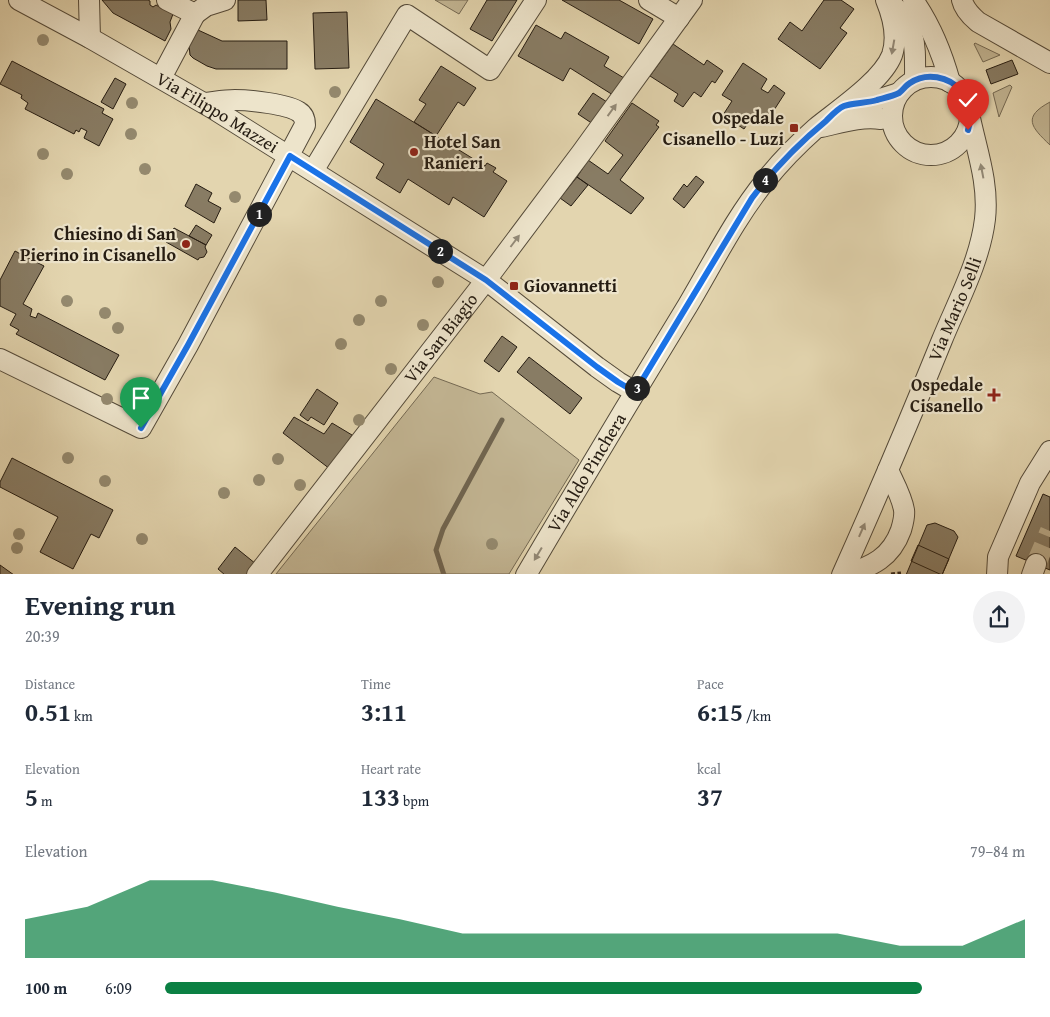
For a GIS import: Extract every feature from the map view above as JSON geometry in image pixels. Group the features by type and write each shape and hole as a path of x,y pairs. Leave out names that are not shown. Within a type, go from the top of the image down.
{"street":[{"name":"Via Filippo Mazzei","path":"19,0 204,103 486,280 597,367 635,392"},
{"path":"89,0 90,38"},
{"path":"167,0 195,14"},
{"path":"161,78 195,14 206,6 225,0"},
{"path":"313,172 407,15 490,70 536,0"},
{"path":"649,0 678,18"},
{"name":"Via San Biagio","path":"257,574 486,280 692,0"},
{"path":"886,0 904,16 914,39 907,86"},
{"path":"844,106 878,76 891,58 895,33 894,23 886,0"},
{"path":"913,0 938,46 950,82"},
{"path":"962,0 962,4 978,22 1050,63"},
{"path":"926,77 937,77 950,82 959,88 969,105 970,118 968,130 955,147 941,154 927,155 912,150 901,141 894,128 891,113 896,99 907,86 926,77"},
{"name":"Via Aldo Pinchera","path":"526,574 752,198 779,165 816,128 844,106 877,100 907,86"},
{"path":"0,359 141,428 188,345 305,125 304,117 300,112 290,108 254,101 234,100 204,103"},
{"name":"Via Mario Selli","path":"844,574 968,280 980,241 985,220 985,192 983,172 970,118"},
{"path":"816,128 858,119 880,119"},
{"path":"996,574 998,557 1030,483 1050,452"},
{"path":"844,574 869,566 884,557 892,547 900,531 904,509 888,470"}],"path":[{"path":"888,574 901,573"}],"shaded area":[{"path":"435,0 468,0 459,14"},
{"path":"975,43 1000,55 983,62"},
{"path":"1010,85 1012,87 999,117 993,93"},
{"path":"1050,102 1050,145 1038,133 1032,122 1033,117 1041,107"},
{"path":"434,377 480,394 492,392 579,460 509,574 276,574"}],"building":[{"path":"102,0 148,0 153,7 156,5 173,14 170,22 171,29 165,41 113,13"},
{"path":"238,0 266,0 267,20 238,21"},
{"path":"487,0 517,0 492,41 470,29"},
{"path":"562,0 619,0 653,19 639,44"},
{"path":"824,0 841,0 854,9 840,28 847,33 820,69 778,39 790,22 802,31"},
{"path":"347,12 349,68 315,69 313,13"},
{"path":"536,25 561,39 565,32 609,57 604,66 624,78 613,95 570,68 563,81 518,56"},
{"path":"198,30 222,41 287,41 287,69 216,69 207,66 190,55 189,45"},
{"path":"673,44 704,65 707,60 723,71 715,83 712,81 701,97 694,92 683,107 674,101 678,94 650,76"},
{"path":"1012,60 1018,74 991,84 986,70"},
{"path":"12,61 104,109 102,113 113,119 99,146 84,138 87,131 81,128 79,132 76,130 74,134 25,109 28,103 21,98 22,95 0,84"},
{"path":"743,63 767,79 761,89 768,93 774,85 785,93 767,121 755,113 744,129 723,115 732,101 722,95"},
{"path":"441,66 476,88 464,106 458,102 436,136 414,122 426,104 419,100"},
{"path":"115,78 126,84 113,109 101,102"},
{"path":"593,93 607,102 593,124 578,114"},
{"name":"Hotel San Ranieri","path":"376,99 485,166 487,163 496,168 493,172 507,181 484,217 453,197 449,205 408,179 400,193 376,178 384,164 350,142"},
{"path":"632,103 659,121 656,125 659,127 620,180 644,198 631,214 577,177 588,160 608,174 623,155 605,141"},
{"path":"696,176 704,182 684,208 673,199 684,184 687,187"},
{"path":"577,177 588,185 571,206 560,198"},
{"path":"196,184 212,193 208,201 221,208 214,223 185,206"},
{"path":"196,225 212,235 206,245 189,236"},
{"name":"Chiesino di San Pierino in Cisanello","path":"174,228 206,245 207,252 204,257 198,260 166,242"},
{"path":"15,251 44,266 23,304 32,309 30,316 36,318 38,313 119,355 105,380 16,334 19,330 10,325 16,314 0,306 0,280"},
{"path":"502,336 517,347 499,372 484,361"},
{"path":"529,357 582,398 570,414 517,372"},
{"path":"317,389 338,403 324,425 311,417 308,421 300,415"},
{"path":"294,417 324,434 332,423 352,435 330,469 283,433"},
{"path":"12,458 113,510 99,538 91,534 73,569 40,552 58,517 0,487 0,482"},
{"path":"1043,494 1050,497 1050,570 1016,556"},
{"path":"935,523 954,531 958,537 942,574 906,574 927,525"},
{"path":"918,545 949,559 942,574 911,561"},
{"path":"235,547 256,564 248,574 224,574 218,569"},
{"path":"0,565 13,574 0,574"}],"waterway":[{"path":"444,574 436,550 443,529 502,420"}],"tunnel":[{"path":"1036,564 1050,531"}],"place":[{"name":"Ospedale Cisanello - Luzi","path":"794,128"},
{"name":"Hotel San Ranieri","path":"414,152"},
{"name":"Chiesino di San Pierino in Cisanello","path":"186,244"},
{"name":"Giovannetti","path":"514,286"},
{"name":"Ospedale Cisanello","path":"994,395"}],"route":[{"path":"141,428 290,156 486,280 554,335 618,382 635,392 752,198 789,154 834,113 844,106 877,100 899,92 910,82 920,78 937,77 954,84 963,93 970,112 968,130"}]}
